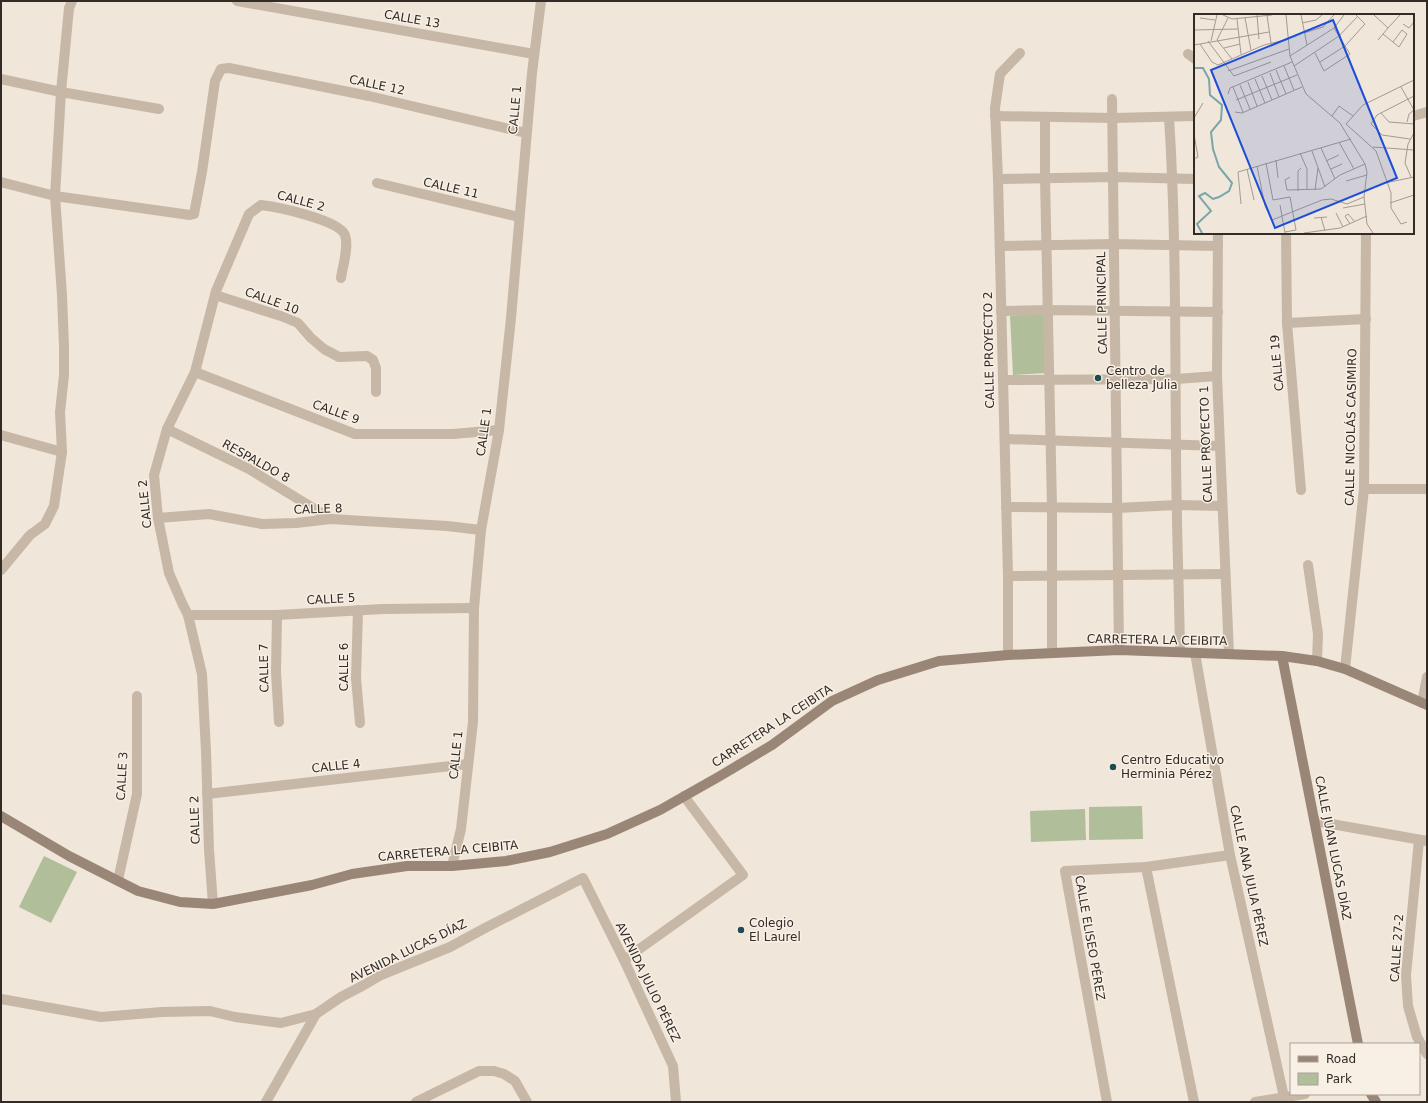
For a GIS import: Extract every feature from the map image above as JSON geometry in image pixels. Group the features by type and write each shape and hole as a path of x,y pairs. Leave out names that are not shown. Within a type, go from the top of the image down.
{"street":[{"path":"1,570 30,535 45,524 54,506 62,452 60,412 64,375 62,295 55,196 61,92 69,8 72,1"},
{"name":"CALLE 13","path":"237,1 534,54"},
{"name":"CALLE 1","path":"452,866 461,829 472,722 474,608 481,530 499,430 511,318 526,133 541,1"},
{"name":"CALLE PROYECTO 2","path":"1008,655 1008,576 1002,311 995,108 1000,74 1020,53"},
{"name":"CALLE 12","path":"55,196 190,215 194,214 202,172 215,80 221,69 229,68 369,96 526,133"},
{"path":"1,79 61,92 159,110"},
{"name":"CALLE PRINCIPAL","path":"1112,99 1119,650"},
{"path":"1414,116 1427,112"},
{"path":"995,116 1045,118 1194,116"},
{"path":"1169,117 1173,179 1173,245 1176,312 1176,444 1180,652"},
{"path":"1045,118 1052,507 1052,653"},
{"path":"998,179 1113,176 1194,179"},
{"path":"1,182 55,196"},
{"name":"CALLE 11","path":"377,183 519,217"},
{"name":"CALLE 2","path":"213,904 209,850 206,743 202,674 188,615 169,573 158,518 154,475 167,429 195,372 215,295 249,214 261,205 299,213 326,222 341,229 345,235 346,247 341,278"},
{"name":"CALLE PROYECTO 1","path":"1218,234 1216,376 1229,654"},
{"name":"CALLE 19","path":"1286,234 1287,324 1300,490"},
{"name":"CALLE NICOLÁS CASIMIRO","path":"1345,669 1364,489 1366,234"},
{"path":"1000,246 1114,244 1218,246"},
{"name":"CALLE 10","path":"215,295 298,323 311,338 324,349 339,357 367,356 373,360 376,368 376,392"},
{"path":"1002,311 1048,310 1115,312 1218,312"},
{"path":"1287,324 1366,319"},
{"name":"CALLE 9","path":"195,372 355,434 453,434 499,430"},
{"path":"1003,380 1176,379 1216,376"},
{"name":"RESPALDO 8","path":"167,429 249,469 331,519"},
{"path":"1,435 62,452"},
{"path":"1005,439 1219,446"},
{"path":"1364,489 1427,489"},
{"path":"1006,507 1118,508 1177,505 1222,506"},
{"name":"CALLE 8","path":"158,518 209,514 262,524 296,523 331,519 447,526 481,530"},
{"path":"1308,565 1318,634 1317,660"},
{"path":"1008,576 1225,574"},
{"name":"CALLE 5","path":"188,615 277,615 358,610 474,608"},
{"name":"CALLE 6","path":"358,610 356,678 360,723"},
{"name":"CALLE 7","path":"277,615 276,672 279,722"},
{"name":"CARRETERA LA CEIBITA","path":"1,816 69,856 138,891 180,902 213,904 312,885 352,874 407,866 452,866 506,861 565,848 607,834 660,810 772,744 832,701 878,680 939,662 1008,655 1119,650 1282,656 1317,660 1345,669 1425,704"},
{"name":"CALLE ANA JULIA PÉREZ","path":"1195,653 1230,855 1285,1100"},
{"name":"CALLE JUAN LUCAS DÍAZ","path":"1282,656 1358,1043"},
{"path":"1425,704 1427,677"},
{"name":"CALLE 3","path":"118,880 137,794 137,696"},
{"name":"CALLE 4","path":"207,794 468,764"},
{"path":"624,960 743,876 684,796"},
{"path":"1314,822 1423,840"},
{"name":"CALLE 27-2","path":"1423,840 1406,975 1408,1006 1417,1037 1427,1054"},
{"name":"CALLE ELISEO PÉREZ","path":"1107,1102 1064,871 1146,867 1230,855"},
{"path":"1146,867 1194,1102"},
{"name":"AVENIDA JULIO PÉREZ","path":"583,878 674,1066 676,1102"},
{"name":"AVENIDA LUCAS DÍAZ","path":"2,1002 101,1016 162,1012 210,1011 235,1017 281,1023 316,1014 341,997 381,975 450,947 487,926 583,878"},
{"path":"266,1102 316,1014"},
{"path":"416,1102 479,1071 494,1071 504,1074 515,1082 527,1102"},
{"path":"1255,1102 1285,1100 1302,1095"}],"green space":[{"path":"1045,313 1046,373 1013,375 1010,316"},
{"path":"1142,806 1143,839 1089,840 1089,807"},
{"path":"1085,809 1086,840 1031,842 1030,811"},
{"path":"44,856 77,872 51,923 19,907"}],"place":[{"name":"Centro de belleza Julia","path":"1098,378"},
{"name":"Centro Educativo Herminia Pérez","path":"1113,767"},
{"name":"Colegio El Laurel","path":"741,930"}]}
